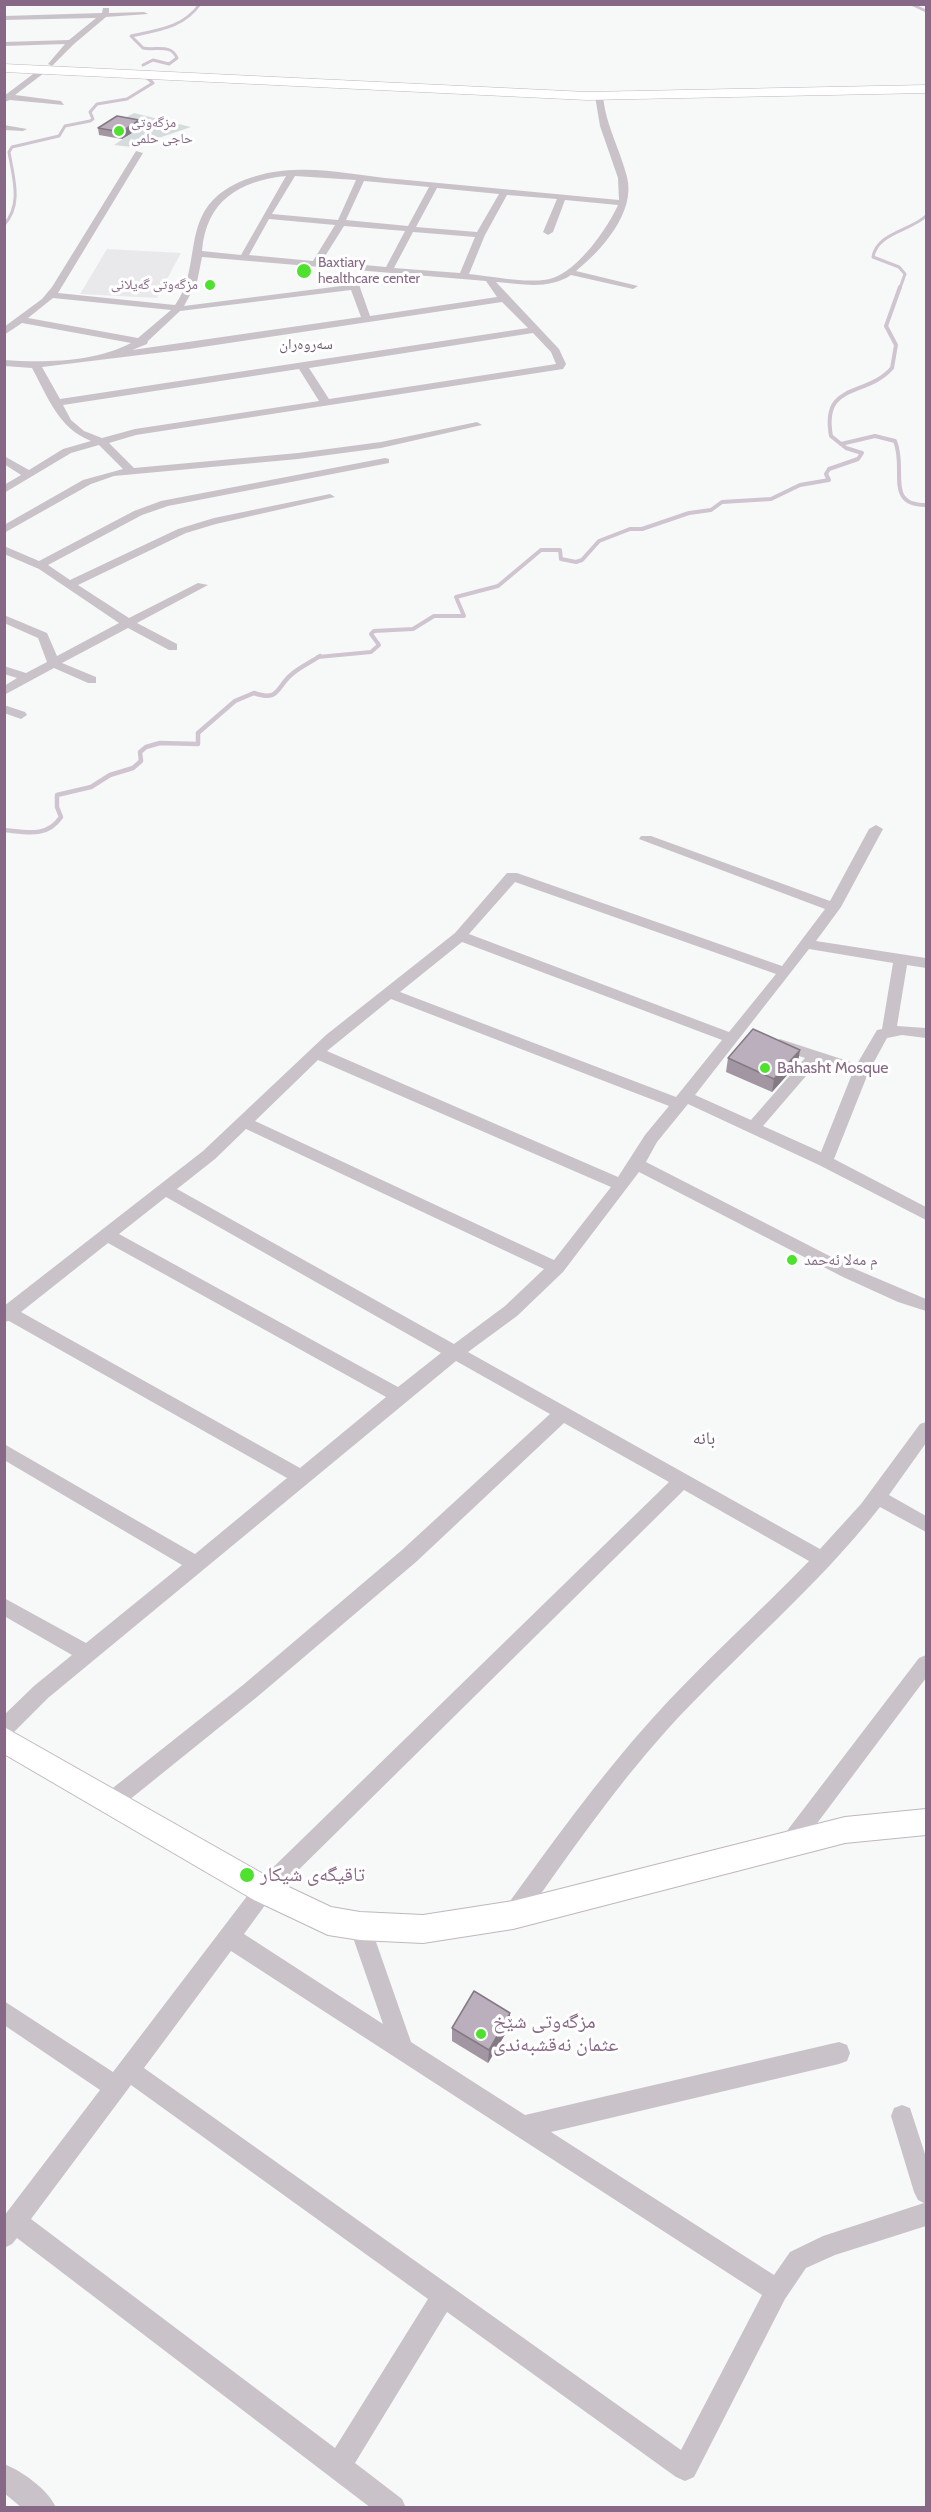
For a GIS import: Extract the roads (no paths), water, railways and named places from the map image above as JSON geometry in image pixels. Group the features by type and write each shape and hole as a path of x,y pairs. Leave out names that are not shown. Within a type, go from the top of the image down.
{"main road":[{"path":"4,61 48,67"},
{"path":"4,68 48,67 275,77 598,96 927,89"},
{"path":"275,77 573,84 739,80"}],"street":[{"path":"6,98 48,67 71,42 105,14 106,4"},
{"path":"4,18 144,14"},
{"path":"16,27 20,18"},
{"path":"7,44 13,35"},
{"path":"7,44 71,42"},
{"path":"200,254 490,279 553,281 572,273 594,248 623,203 625,193 622,167 608,138 598,96"},
{"path":"6,98 61,103"},
{"path":"4,127 23,129"},
{"path":"4,332 51,295 139,153"},
{"path":"114,355 144,342 162,326 189,291 200,254 203,225 214,206 225,195 257,177 293,172 623,203"},
{"path":"244,257 293,172"},
{"path":"316,263 340,224 362,177"},
{"path":"389,270 434,185"},
{"path":"463,276 480,235 505,191"},
{"path":"548,232 562,197"},
{"path":"266,216 480,235"},
{"path":"348,266 366,318"},
{"path":"572,273 633,286"},
{"path":"4,490 67,451 101,441 170,426 559,366 561,364 555,351 494,288 490,279"},
{"path":"51,295 187,309 354,287"},
{"path":"4,363 36,365 189,346 506,298"},
{"path":"21,320 144,342"},
{"path":"162,326 189,346"},
{"path":"56,403 536,330"},
{"path":"36,365 67,422 80,433 101,441 130,470"},
{"path":"302,365 326,403"},
{"path":"4,530 87,482 130,470 298,456 381,445 477,425"},
{"path":"4,459 29,475"},
{"path":"39,565 99,532 165,504 385,461"},
{"path":"71,584 182,531 214,521 330,497"},
{"path":"4,549 39,565 128,623 173,647"},
{"path":"4,691 202,585"},
{"path":"4,618 43,636 54,664 92,680"},
{"path":"4,670 28,678"},
{"path":"4,709 21,715"},
{"path":"4,1729 41,1692 198,1565 399,1396 511,1311 557,1268 637,1164 651,1139 834,907 876,829"},
{"path":"646,839 834,907"},
{"path":"302,1477 7,1314 166,1190 244,1122 317,1053 460,936 512,876 785,972"},
{"path":"460,936 734,1033 765,1038 861,1071"},
{"path":"804,945 927,963"},
{"path":"889,1030 901,960"},
{"path":"389,993 753,1128 825,1161 927,1214"},
{"path":"825,1161 861,1071 882,1034 889,1030 927,1033"},
{"path":"317,1053 621,1185"},
{"path":"753,1128 815,1056"},
{"path":"244,1122 557,1268"},
{"path":"637,1164 849,1273 904,1298 927,1305"},
{"path":"166,1190 822,1559"},
{"path":"109,1236 399,1396"},
{"path":"111,1802 250,1691 400,1564 562,1414"},
{"path":"513,1915 592,1805 660,1724 822,1559 921,1451 927,1430"},
{"path":"4,1451 198,1565"},
{"path":"393,2508 10,2229 264,1890 682,1480"},
{"path":"877,1497 927,1525"},
{"path":"4,1606 88,1654"},
{"path":"790,1843 927,1664"},
{"path":"4,1739 264,1890 328,1921 360,1926 423,1929 513,1915 845,1830 927,1822"},
{"path":"360,1926 402,2047"},
{"path":"230,1937 777,2290"},
{"path":"4,2012 124,2079 444,2295 685,2468 777,2290 798,2260 831,2244 927,2214"},
{"path":"523,2127 839,2053"},
{"path":"902,2116 927,2192"},
{"path":"338,2467 444,2295"},
{"path":"4,2476 43,2508"}],"waterway":[{"path":"143,65 153,60 169,64 177,58 167,49 143,48 131,36 160,30 178,23 200,4"},
{"path":"911,4 926,11"},
{"path":"4,225 10,217 15,199 9,152 12,147 59,136 65,126 90,121 93,119 90,112 97,104 127,99 153,83 145,76"},
{"path":"900,288 905,274 899,267 873,257 876,249 887,237 926,216"},
{"path":"841,444 831,436 830,419 833,406 839,398 870,384 892,368 896,345 886,326 900,287"},
{"path":"841,444 875,436 895,441 901,492 905,499 926,505"},
{"path":"318,657 371,652 379,645 371,634 374,631 413,629 434,616 464,616 456,597 498,586 541,550 560,550 561,559 576,562 582,560 599,541 630,529 642,529 689,513 711,510 722,502 771,499 800,485 829,480 826,474 829,469 858,459 862,453 841,444"},
{"path":"4,830 36,832 49,828 61,817 57,807 57,795 91,787 110,775 133,768 141,761 140,752 146,747 160,743 198,744 198,733 235,701 254,693 269,696 277,692 292,674 318,657"}],"place":[{"name":"مزگەوتی حاجی حلمی","path":"119,131"},
{"name":"Baxtiary healthcare center","path":"304,271"},
{"name":"مزگەوتی گەیلانی","path":"210,285"},
{"name":"Bahasht Mosque","path":"765,1068"},
{"name":"م مەلا ئەحمد","path":"792,1260"},
{"name":"تاقیگەی شیکار","path":"247,1875"},
{"name":"مزگەوتی شێخ عثمان نەقشبەندی","path":"481,2034"}],"district":[{"name":"سەروەران","path":"306,345"},
{"name":"بانە","path":"704,1439"}]}
